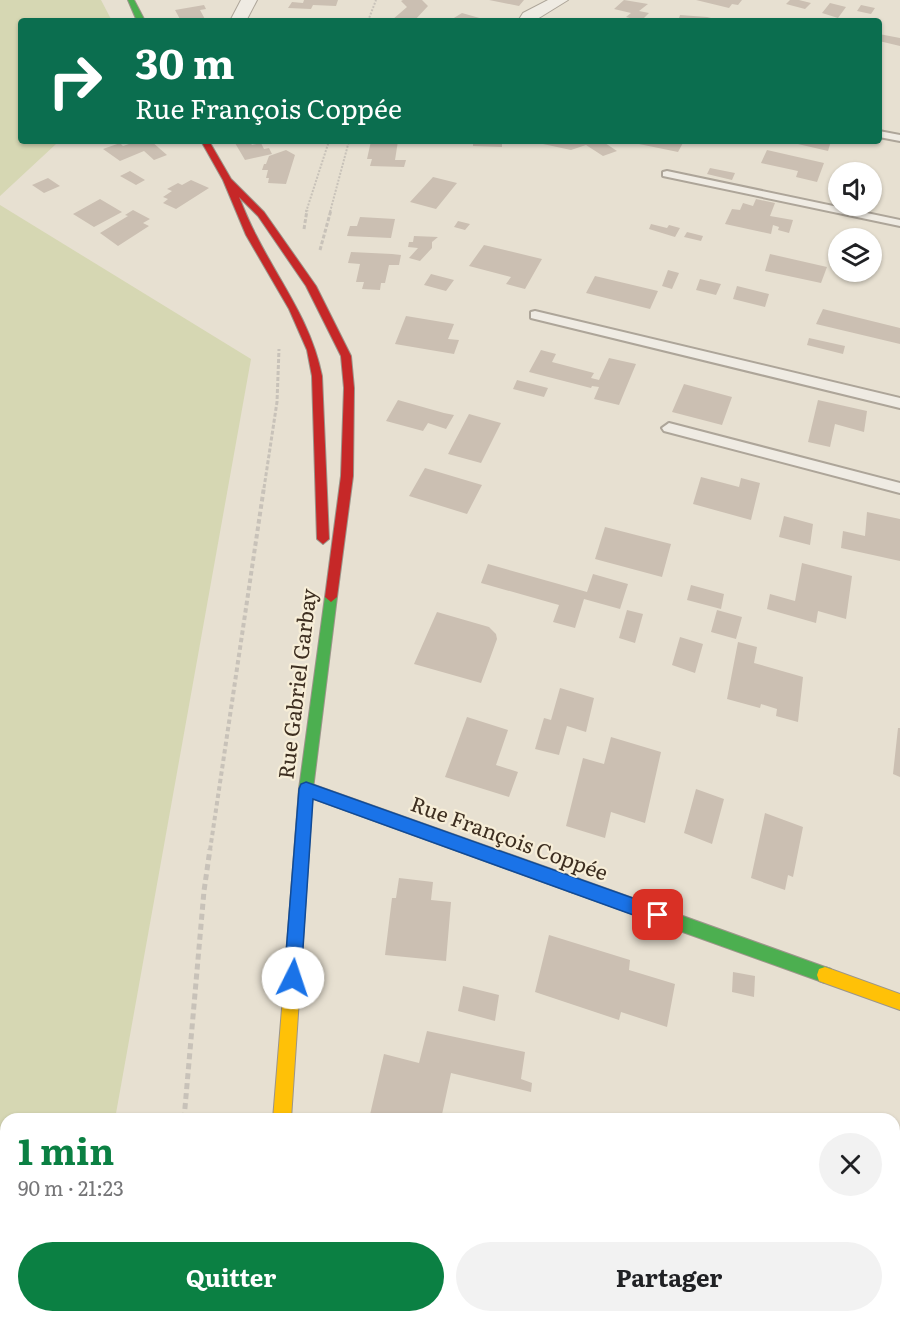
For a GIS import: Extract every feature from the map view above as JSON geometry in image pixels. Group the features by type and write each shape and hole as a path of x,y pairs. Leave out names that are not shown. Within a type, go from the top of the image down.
{"street":[{"path":"130,0 139,18"},
{"path":"240,18 249,0"},
{"path":"528,18 560,0"},
{"name":"Rue Gabriel Garbay","path":"207,144 227,180 251,235 294,309 312,350 317,376 323,554 332,576"},
{"name":"Rue Gabriel Garbay","path":"227,180 261,214 311,286 346,356 349,388 347,476 332,576 306,789 282,1113"},
{"name":"Rue François Coppée","path":"306,789 900,1002"}],"lane":[{"path":"882,135 900,138"},
{"path":"667,174 900,223"},
{"path":"535,315 900,403"},
{"path":"669,428 900,488"}],"path":[{"path":"369,18 376,0"},
{"path":"305,216 327,144"},
{"path":"311,286 348,144"},
{"path":"185,1113 204,891 277,402 279,342"}],"green space":[{"path":"0,0 101,0 110,18 18,18 18,144 56,144 0,196"},
{"path":"0,205 251,359 116,1113 0,1113"}],"building":[{"path":"304,0 338,0 336,6 313,5 311,9 288,8 292,2 303,3"},
{"path":"422,0 428,6 417,18 394,18 407,7 401,1"},
{"path":"489,0 524,0 519,6"},
{"path":"624,0 648,4 639,11 649,13 644,18 630,18 626,17 631,13 614,9"},
{"path":"696,0 742,0 738,5 732,4 729,8"},
{"path":"790,0 811,3 805,9 786,4"},
{"path":"830,3 846,7 838,18 822,13"},
{"path":"204,5 206,9 200,10 204,18 179,18 175,10"},
{"path":"861,5 875,8 871,14 857,11"},
{"path":"462,13 480,18 454,18"},
{"path":"680,15 711,18 679,18"},
{"path":"882,35 900,38 900,46 882,42"},
{"path":"117,144 123,146 154,144 167,155 154,160 144,151 120,161 103,149"},
{"path":"236,144 262,144 264,149 269,148 272,154 245,160"},
{"path":"370,144 398,144 395,160 406,160 404,167 370,166 372,159 367,159"},
{"path":"473,144 502,144 502,147 473,146"},
{"path":"543,144 606,144 617,151 603,156 586,145 571,150"},
{"path":"639,144 682,144 678,152"},
{"path":"798,144 830,144 828,151"},
{"path":"286,150 295,155 286,184 268,183 269,178 266,178 268,170 262,170 264,164 269,156"},
{"path":"767,150 824,163 817,182 796,177 798,171 761,163"},
{"path":"710,168 735,173 732,180 707,174"},
{"path":"130,171 145,180 136,185 120,176"},
{"path":"433,177 457,183 436,209 410,202"},
{"path":"48,178 60,186 44,193 32,185"},
{"path":"191,180 209,188 176,209 163,203 168,199 163,197 172,191 167,189"},
{"path":"100,199 122,212 94,227 73,214"},
{"path":"756,199 775,203 770,216 793,220 789,233 778,230 779,227 773,225 771,234 725,224 732,209 740,210 743,203 753,206"},
{"path":"133,210 150,219 143,223 149,226 118,246 100,233 128,216 125,215"},
{"path":"360,217 395,219 391,238 347,236 350,226 357,226"},
{"path":"458,221 470,224 465,230 454,227"},
{"path":"651,224 680,228 675,237 649,229"},
{"path":"687,232 703,236 701,241 684,237"},
{"path":"414,236 438,237 420,261 409,258 418,248 408,247 409,242 413,242"},
{"path":"484,245 542,259 525,289 506,284 511,277 469,266"},
{"path":"351,252 401,255 399,265 389,265 385,283 381,283 380,290 362,289 364,282 356,282 360,264 348,263"},
{"path":"770,254 827,267 821,283 765,271"},
{"path":"668,270 679,273 672,289 662,286"},
{"path":"431,274 454,280 446,291 424,285"},
{"path":"595,276 658,291 650,309 586,293"},
{"path":"700,279 721,284 716,295 696,290"},
{"path":"737,286 769,294 765,307 733,299"},
{"path":"823,309 900,328 900,344 816,324"},
{"path":"406,316 454,324 448,339 459,340 454,354 395,344"},
{"path":"809,338 845,346 843,354 807,345"},
{"path":"541,350 556,354 552,362 594,373 591,378 599,380 609,358 636,364 619,405 594,399 599,387 592,386 591,388 529,372"},
{"path":"517,380 548,388 544,397 513,389"},
{"path":"684,384 732,397 722,425 672,412"},
{"path":"398,400 454,415 446,429 428,423 423,431 386,421"},
{"path":"818,400 867,411 864,432 835,424 830,447 808,442"},
{"path":"469,414 501,423 481,463 448,454"},
{"path":"425,468 482,485 467,514 409,496"},
{"path":"701,477 739,487 741,478 760,483 751,520 693,504"},
{"path":"867,512 900,519 900,561 841,548 843,531 865,536"},
{"path":"784,516 813,524 810,545 779,537"},
{"path":"605,527 671,544 662,577 595,559"},
{"path":"802,563 852,576 846,619 818,611 816,623 767,609 770,594 795,601"},
{"path":"488,564 587,592 593,574 628,584 620,609 584,599 575,628 553,622 559,605 481,583"},
{"path":"691,585 724,594 721,609 687,600"},
{"path":"627,610 643,614 635,643 619,638"},
{"path":"717,610 742,617 736,639 711,632"},
{"path":"437,612 489,627 496,634 497,639 481,683 414,664"},
{"path":"680,637 703,644 695,673 672,665"},
{"path":"738,642 757,647 754,663 803,677 798,722 776,716 777,709 761,704 760,708 727,699"},
{"path":"560,688 594,698 586,732 567,726 559,755 535,749 544,718 551,720"},
{"path":"467,717 508,730 496,765 518,772 509,797 445,777"},
{"path":"898,728 900,728 900,777 893,774"},
{"path":"611,737 661,752 645,823 611,812 605,838 566,826 583,758 604,764"},
{"path":"696,789 724,799 712,844 684,833"},
{"path":"765,813 803,827 793,877 788,875 785,890 751,878"},
{"path":"399,878 433,882 431,900 451,902 446,961 385,955 392,898 396,898"},
{"path":"549,935 630,960 629,970 675,984 667,1027 621,1012 619,1020 535,992"},
{"path":"733,972 755,976 754,997 732,992"},
{"path":"463,986 499,995 495,1021 458,1011"},
{"path":"427,1031 525,1052 521,1079 532,1083 531,1092 451,1073 442,1113 370,1113 384,1054 419,1063"}],"traffic: fast":[{"path":"131,0 140,18"},
{"path":"292,984 306,789 331,597"},
{"path":"574,885 825,975"}],"traffic: slow":[{"path":"306,789 574,885"},
{"path":"825,975 900,1002"},
{"path":"282,1113 292,984"}],"traffic: jam":[{"path":"207,144 227,180 251,235 294,309 312,350 317,376 323,539"},
{"path":"227,180 261,214 311,286 346,356 349,388 347,476 331,597"}],"route":[{"path":"293,978 306,789 658,915"}]}
